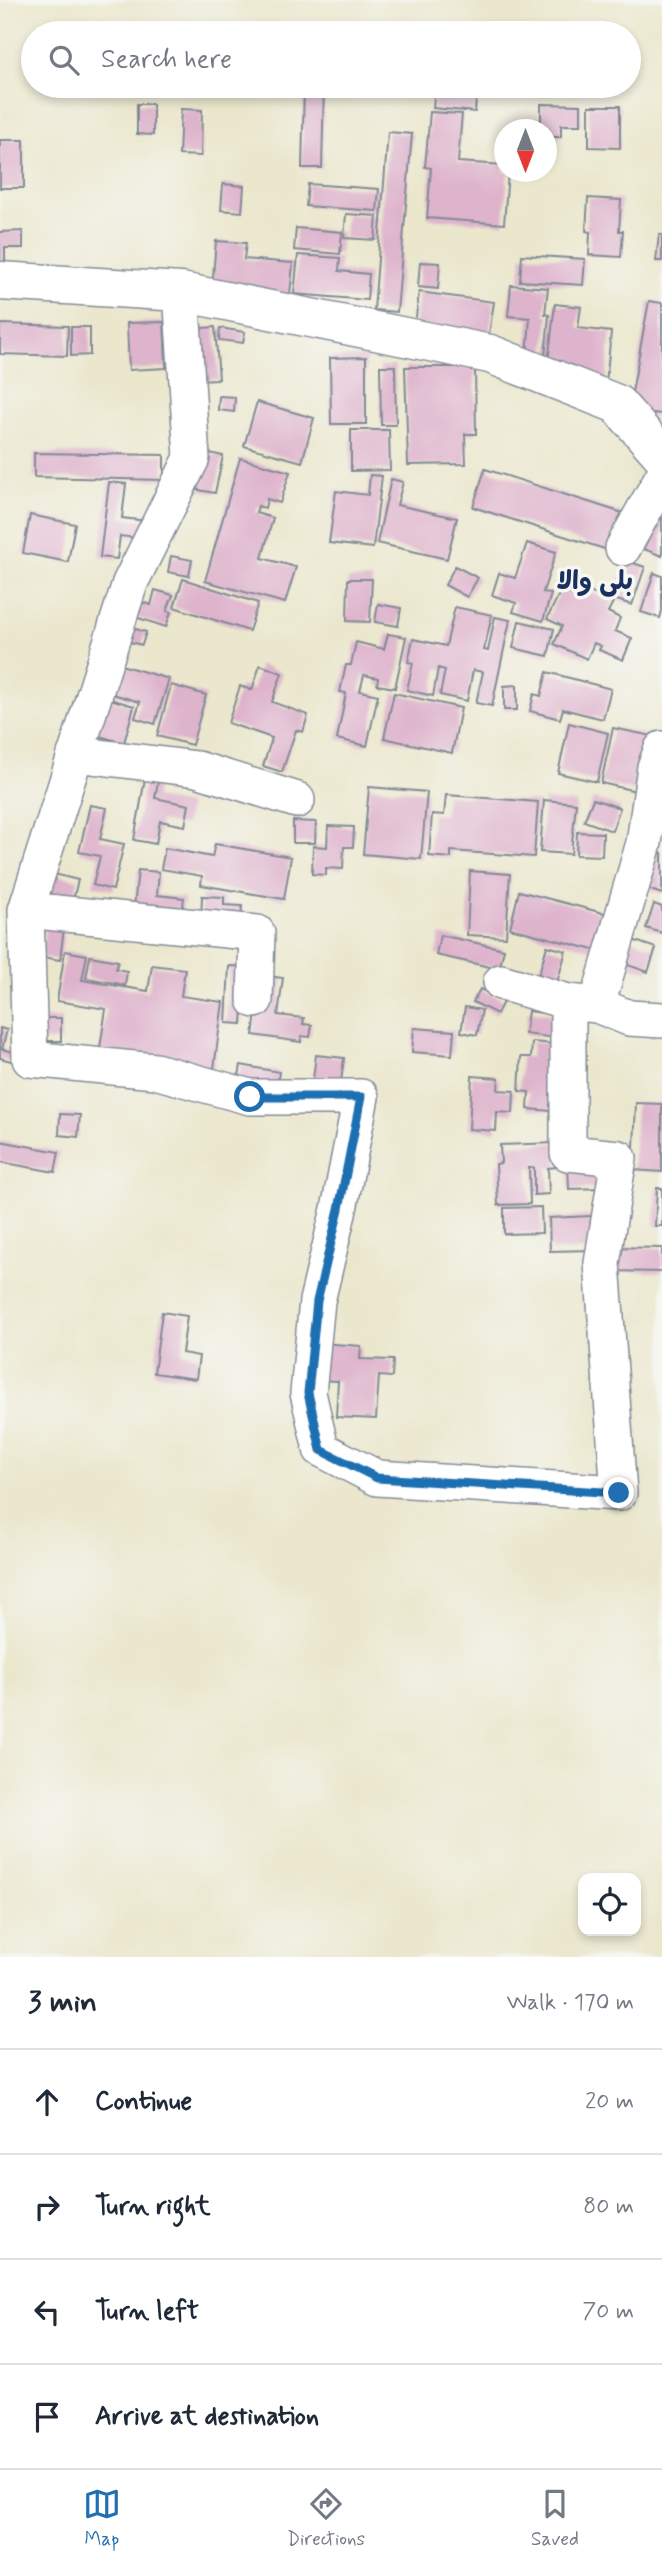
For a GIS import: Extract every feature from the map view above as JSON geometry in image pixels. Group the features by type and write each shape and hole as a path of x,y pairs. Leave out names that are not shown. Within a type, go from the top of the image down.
{"street":[{"path":"0,281 181,292 490,354 617,404 662,455"},
{"path":"181,292 192,458 130,583 26,910 30,1059 155,1071 250,1097 361,1097 339,1209 317,1301 308,1393 321,1450 377,1478 619,1493 601,1263 619,1158 568,1153 583,1003 653,845 655,767 662,749"},
{"path":"624,548 662,478"},
{"path":"75,754 197,769 297,800"},
{"path":"26,910 257,933 255,1000"},
{"path":"501,982 629,1017 662,1020"}],"building":[{"path":"304,98 324,98 322,168 302,168"},
{"path":"434,98 476,98 475,112 433,108"},
{"path":"137,104 153,104 153,135 137,134"},
{"path":"541,104 581,105 581,125 561,125 561,137 557,137 557,119 541,119"},
{"path":"589,106 620,106 620,148 589,147"},
{"path":"181,109 202,110 201,156 179,155"},
{"path":"430,112 462,114 458,162 494,164 494,182 507,182 504,224 427,218 431,168 425,167"},
{"path":"388,132 412,134 397,312 374,310"},
{"path":"0,140 24,140 24,188 0,188"},
{"path":"223,184 244,186 242,212 221,210"},
{"path":"308,184 379,189 377,211 306,206"},
{"path":"588,198 621,200 621,257 589,255 590,232 586,231"},
{"path":"346,214 377,216 375,240 344,238"},
{"path":"296,228 342,232 340,254 294,250"},
{"path":"23,231 23,248 5,248 5,279 0,279 0,232"},
{"path":"659,234 662,235 662,261 656,261"},
{"path":"216,241 246,243 244,259 293,263 290,294 212,288"},
{"path":"298,255 340,258 339,271 369,274 367,300 294,294"},
{"path":"522,255 585,259 583,285 520,281"},
{"path":"420,262 440,263 438,289 418,287"},
{"path":"511,285 548,288 545,314 549,315 545,357 527,355 530,318 508,316"},
{"path":"419,292 494,302 489,334 415,325"},
{"path":"649,301 662,303 662,414 654,413 653,418 628,414"},
{"path":"555,304 581,307 578,328 611,332 606,383 547,371"},
{"path":"164,322 166,368 129,370 127,323"},
{"path":"0,324 68,326 67,356 0,354"},
{"path":"71,327 90,327 90,355 71,356"},
{"path":"215,327 219,379 194,380 190,329"},
{"path":"220,328 245,332 243,343 219,340"},
{"path":"366,357 366,424 331,424 330,358"},
{"path":"380,366 395,366 396,425 381,425"},
{"path":"405,367 475,367 476,434 465,434 466,464 408,465"},
{"path":"219,396 235,397 234,412 218,410"},
{"path":"257,402 314,418 302,462 244,446"},
{"path":"351,430 389,430 390,470 351,471"},
{"path":"201,451 223,456 215,493 193,489"},
{"path":"34,453 164,455 164,480 34,477"},
{"path":"240,458 290,472 280,503 267,499 265,508 258,506 256,513 273,518 262,558 296,567 285,603 205,581"},
{"path":"485,469 629,515 617,553 473,507"},
{"path":"370,475 382,476 373,548 329,543 336,491 368,495"},
{"path":"391,479 403,482 397,505 457,518 447,559 377,543"},
{"path":"109,482 126,484 122,518 156,522 154,540 120,536 117,559 100,557"},
{"path":"662,500 662,556 636,546"},
{"path":"30,515 75,524 68,562 23,553"},
{"path":"527,543 556,552 543,592 551,594 543,621 513,612 516,603 492,595 499,573 515,578"},
{"path":"171,556 192,560 189,576 168,572"},
{"path":"627,561 645,567 632,605 614,599"},
{"path":"455,566 478,578 467,597 445,585"},
{"path":"654,573 662,576 660,618 641,612"},
{"path":"183,579 258,603 249,631 174,607"},
{"path":"348,579 372,579 370,622 347,621"},
{"path":"581,588 613,602 608,612 620,618 615,631 632,638 623,660 599,650 601,646 594,643 587,659 554,644 562,626 547,619 561,590 577,597"},
{"path":"155,590 173,595 167,611 171,612 166,627 129,615 141,602 151,605"},
{"path":"378,604 401,608 398,626 375,622"},
{"path":"455,607 492,615 484,650 488,651 495,617 510,620 492,706 476,703 483,672 473,670 467,701 440,695 445,670 438,668 433,696 407,690 413,663 408,662 413,639 446,646"},
{"path":"519,621 554,629 548,656 513,648"},
{"path":"118,624 146,632 142,645 130,642"},
{"path":"388,634 406,637 395,688 377,685 378,678 364,675 360,691 378,695 367,746 337,739 346,693 340,692 346,665 351,665 356,642 384,649"},
{"path":"107,661 169,679 155,724 135,718 140,702 99,690"},
{"path":"260,665 282,673 272,702 308,715 303,732 296,730 282,772 263,766 272,738 228,723 240,686 252,690"},
{"path":"547,672 611,689 603,719 563,709 560,719 530,711 534,694 541,696"},
{"path":"171,685 206,695 192,745 157,736"},
{"path":"517,685 517,710 504,710 504,686"},
{"path":"394,693 461,708 452,753 384,738"},
{"path":"96,695 134,706 124,743 85,732"},
{"path":"569,723 608,733 597,782 558,773"},
{"path":"613,728 652,736 640,792 601,783"},
{"path":"146,773 159,776 155,798 189,805 185,826 160,821 156,844 134,840"},
{"path":"369,787 427,792 421,859 363,854"},
{"path":"446,795 538,802 534,857 451,851 451,858 429,856 432,814 444,815"},
{"path":"593,799 620,808 612,831 584,821"},
{"path":"544,800 576,803 571,854 540,852"},
{"path":"90,805 107,808 100,839 124,844 113,890 93,885 100,856 79,852"},
{"path":"293,821 316,822 315,843 293,843"},
{"path":"328,826 354,827 353,847 344,847 343,869 326,868 326,875 312,874 313,846 327,847"},
{"path":"577,832 603,833 602,856 576,855"},
{"path":"215,844 291,857 284,899 201,885 202,876 161,869 165,848 212,857"},
{"path":"653,849 662,853 662,894 639,886"},
{"path":"138,870 159,872 157,895 184,898 181,922 133,916"},
{"path":"470,871 510,874 506,937 467,935"},
{"path":"46,872 78,880 70,912 38,904"},
{"path":"519,891 611,915 602,952 510,928"},
{"path":"202,896 224,897 224,905 242,906 241,924 201,922"},
{"path":"654,904 662,907 662,933 646,928"},
{"path":"45,926 64,928 60,960 42,957"},
{"path":"440,935 504,949 499,969 436,955"},
{"path":"624,937 656,948 648,972 616,961"},
{"path":"547,946 566,951 554,993 535,987"},
{"path":"65,951 87,955 82,980 148,991 152,965 185,969 181,996 223,1002 212,1083 97,1067 106,1009 57,1001"},
{"path":"90,956 118,961 116,969 127,971 125,985 86,978"},
{"path":"229,966 252,967 243,1005 242,1024 226,1023"},
{"path":"261,975 283,978 278,1015 304,1018 303,1024 312,1025 310,1037 301,1036 301,1042 253,1035"},
{"path":"480,989 504,1000 497,1014 473,1002"},
{"path":"465,1007 482,1010 477,1035 461,1032"},
{"path":"528,1011 558,1015 555,1038 525,1034"},
{"path":"26,1018 61,1018 61,1041 26,1041"},
{"path":"0,1028 7,1030 2,1049 13,1052 11,1061 0,1058"},
{"path":"414,1028 454,1031 452,1055 412,1052"},
{"path":"532,1042 555,1044 551,1111 528,1109 529,1092 519,1091 521,1057 531,1057"},
{"path":"316,1055 344,1058 339,1098 311,1095"},
{"path":"241,1065 279,1072 276,1093 237,1087"},
{"path":"472,1076 499,1078 498,1090 514,1091 513,1113 497,1112 496,1131 469,1129"},
{"path":"636,1103 662,1104 662,1172 633,1170"},
{"path":"60,1114 80,1115 78,1137 59,1135"},
{"path":"0,1141 59,1152 55,1172 0,1162"},
{"path":"556,1143 557,1167 548,1168 549,1194 534,1195 534,1168 529,1168 530,1204 498,1205 496,1164 501,1163 500,1145"},
{"path":"604,1162 605,1188 569,1189 568,1164"},
{"path":"657,1188 662,1188 662,1226 655,1226"},
{"path":"541,1207 542,1233 504,1234 504,1208"},
{"path":"591,1216 593,1250 550,1251 549,1218"},
{"path":"609,1247 662,1248 662,1272 608,1271"},
{"path":"162,1312 187,1316 182,1353 199,1356 196,1379 154,1373"},
{"path":"320,1343 361,1346 360,1359 393,1360 392,1377 379,1376 376,1419 336,1417 338,1381 318,1380"}],"district":[{"name":"بلی والا","path":"595,582"}],"route":[{"path":"250,1097 361,1097 339,1209 317,1301 308,1393 321,1450 377,1478 619,1493"}]}
